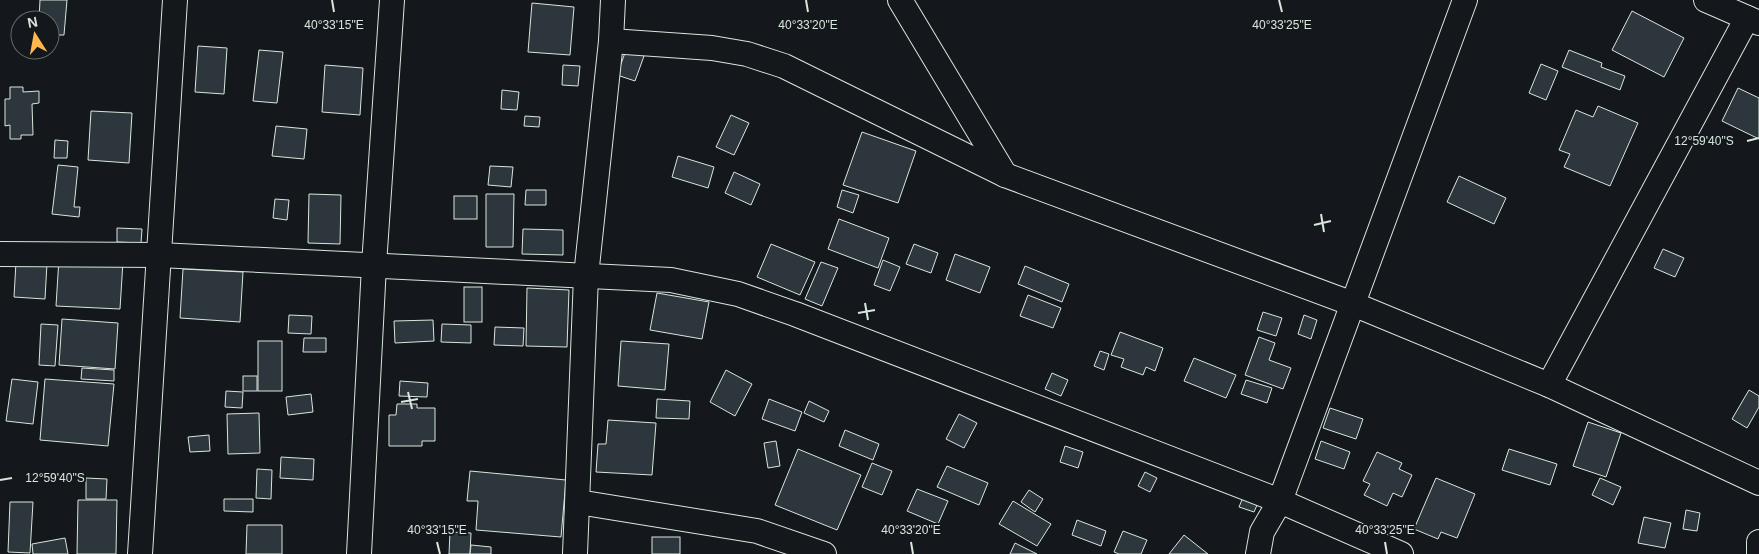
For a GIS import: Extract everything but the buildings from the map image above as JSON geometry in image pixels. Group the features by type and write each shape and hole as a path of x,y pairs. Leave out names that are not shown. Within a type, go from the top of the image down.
{"street":[{"path":"140,554 175,0"},
{"path":"359,554 374,265 392,0"},
{"path":"575,554 586,276 611,41 613,0"},
{"path":"900,0 1005,175"},
{"path":"1258,554 1262,532 1280,501 1465,0"},
{"path":"1549,385 1753,20 1706,0"},
{"path":"611,41 712,48 747,54 775,63 1005,175 1353,304 1549,385 1759,483"},
{"path":"0,254 159,255 671,280 738,294 1280,501 1401,554"},
{"path":"578,502 757,531 824,554"},
{"path":"1759,542 1759,554"}]}
